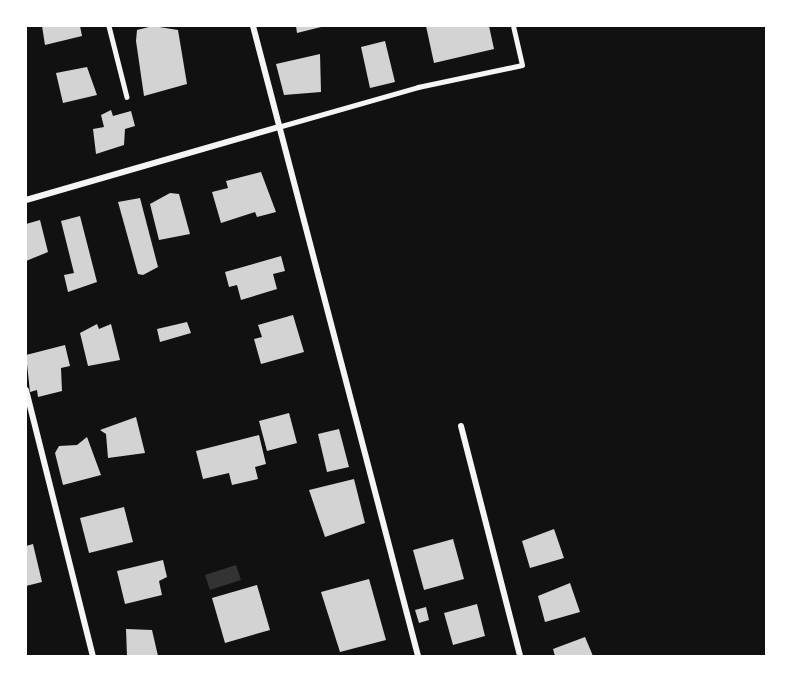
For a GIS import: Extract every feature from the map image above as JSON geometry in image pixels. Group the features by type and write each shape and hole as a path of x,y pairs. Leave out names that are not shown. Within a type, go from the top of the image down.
{"street":[{"path":"253,26 276,128 418,657"},
{"path":"26,200 276,128"},
{"path":"26,390 93,657"},
{"path":"461,426 520,657"}],"lane":[{"path":"109,26 127,97"},
{"path":"276,128 418,87 522,65 513,26"}],"shaded area":[{"path":"236,565 241,580 210,590 205,575"}],"building":[{"path":"42,26 80,26 82,36 45,45"},
{"path":"153,26 178,30 187,84 144,96 136,41 137,30"},
{"path":"296,26 325,26 297,33"},
{"path":"426,26 489,26 494,49 434,63"},
{"path":"385,41 395,82 370,88 361,47"},
{"path":"320,54 321,92 284,95 276,64"},
{"path":"87,67 97,95 63,103 56,73"},
{"path":"111,110 113,116 131,111 135,126 125,129 124,145 96,154 93,129 104,127 101,115"},
{"path":"261,172 276,212 257,217 255,212 221,223 212,192 228,188 226,181"},
{"path":"170,193 179,194 190,234 159,240 150,204"},
{"path":"140,198 158,267 143,275 138,274 118,202"},
{"path":"80,216 97,282 68,292 64,275 74,273 61,221"},
{"path":"40,220 48,252 26,261 26,224"},
{"path":"281,256 285,271 273,274 277,289 241,300 237,285 229,287 225,272"},
{"path":"293,315 304,352 261,364 254,339 262,337 258,325"},
{"path":"187,322 191,333 160,342 157,329"},
{"path":"97,324 99,329 111,324 120,360 88,366 80,333"},
{"path":"65,345 70,366 61,368 62,391 38,397 37,390 30,392 26,355"},
{"path":"289,413 297,443 267,451 259,421"},
{"path":"136,417 145,453 108,458 106,434 100,430"},
{"path":"339,429 349,467 327,472 318,434"},
{"path":"259,435 266,464 255,467 258,479 232,485 229,473 203,479 196,451"},
{"path":"87,437 101,475 63,485 55,453 59,446 77,445"},
{"path":"354,479 365,523 325,537 309,490"},
{"path":"124,507 133,542 89,553 80,518"},
{"path":"554,529 564,558 530,568 522,541"},
{"path":"453,539 464,579 424,590 413,550"},
{"path":"33,544 42,582 26,586 26,546"},
{"path":"163,560 167,577 159,581 162,595 125,604 117,571"},
{"path":"369,579 386,640 340,652 321,592"},
{"path":"570,583 580,612 545,622 538,596"},
{"path":"257,585 270,630 225,643 212,598"},
{"path":"477,604 485,636 453,645 444,613"},
{"path":"426,607 429,620 419,623 415,610"},
{"path":"126,629 152,630 158,656 127,656"},
{"path":"585,637 593,656 555,656 553,649"}]}
